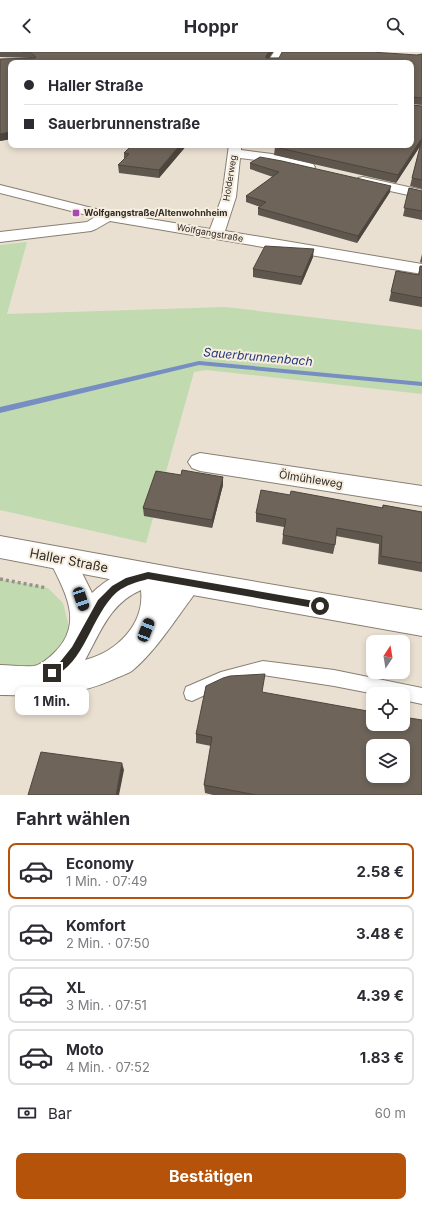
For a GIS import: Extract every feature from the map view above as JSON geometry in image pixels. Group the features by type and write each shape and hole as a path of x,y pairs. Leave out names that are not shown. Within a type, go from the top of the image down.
{"street":[{"path":"235,149 324,172"},
{"name":"Holderweg","path":"216,234 229,197 235,149"},
{"path":"354,179 422,194"},
{"name":"Wolfgangstraße","path":"0,189 108,216 422,269"},
{"path":"0,237 91,226 108,216"},
{"name":"Ölmühleweg","path":"200,462 422,496"},
{"name":"Haller Straße","path":"0,547 148,575 422,623"},
{"path":"62,559 76,586 85,612 84,631"},
{"path":"40,681 63,665 75,650 84,631 101,603 115,589 128,581 148,575 155,591 153,610 142,640"},
{"path":"0,680 40,681 68,679 93,673 122,660 142,640 187,582"}],"lane":[{"path":"192,693 221,680 263,668 334,678 422,696"}],"green space":[{"path":"27,242 7,314 225,307 422,330 422,394 206,370 194,372 146,543 0,510 0,245"},
{"path":"0,579 48,588 63,603 75,650 63,665 0,680"}],"building":[{"path":"30,52 269,52 266,58 279,58 282,52 371,52 422,54 422,98 414,97 414,60 8,60 8,133 0,134 0,59 36,57"},
{"path":"414,105 422,106 422,138 398,175 279,148 414,148"},
{"path":"422,139 422,180 412,178"},
{"path":"129,148 177,148 159,170 118,165 129,154 124,153"},
{"path":"260,157 391,186 358,236 258,208 266,202 246,196 279,172 250,163"},
{"path":"409,188 422,191 422,211 404,208"},
{"path":"265,246 314,249 302,277 253,269"},
{"path":"420,266 422,266 422,298 391,292 396,271 419,275"},
{"path":"182,470 223,477 212,520 143,508 156,471 181,475"},
{"path":"261,490 290,495 291,491 383,508 383,505 422,512 422,563 381,556 382,536 337,528 335,545 283,535 286,519 256,513"},
{"path":"265,674 262,692 366,711 366,731 410,731 410,718 422,720 422,795 256,795 204,785 212,737 196,734 206,686 230,676"},
{"path":"41,752 122,763 116,795 28,795"}],"waterway":[{"name":"Sauerbrunnenbach","path":"0,410 199,363 422,384"}],"place":[{"name":"Wolfgangstraße/Altenwohnheim","path":"76,213"}],"route":[{"path":"52,673 63,665 75,650 84,631 101,603 115,589 128,581 148,575 320,606"}]}
